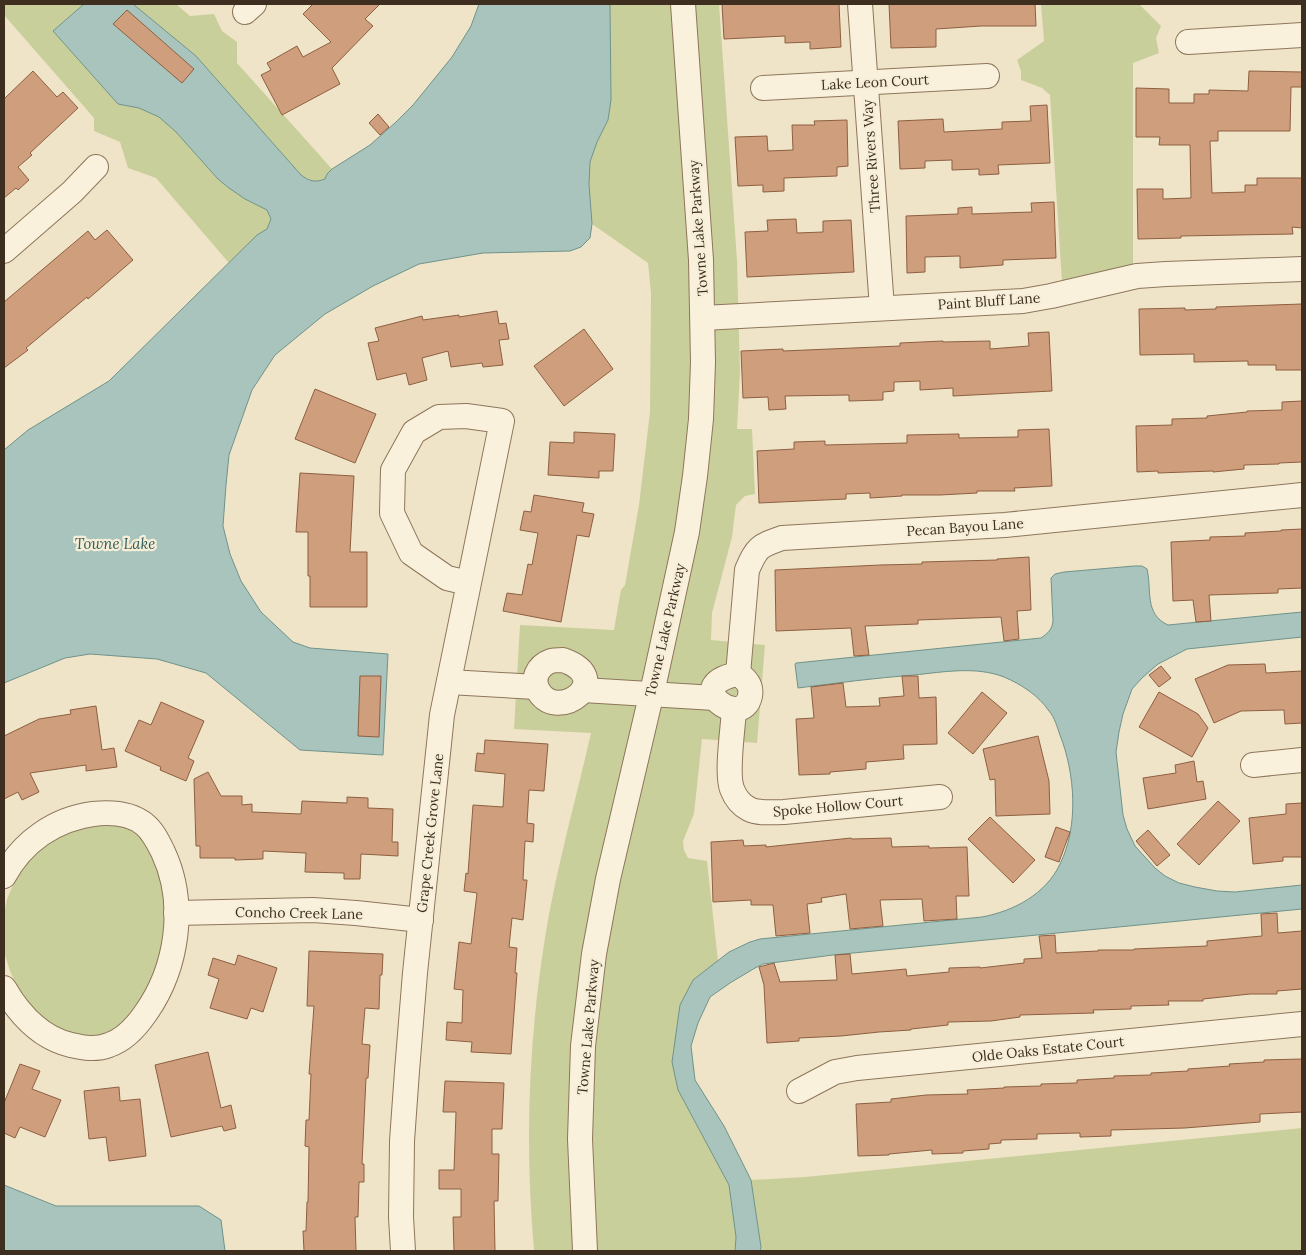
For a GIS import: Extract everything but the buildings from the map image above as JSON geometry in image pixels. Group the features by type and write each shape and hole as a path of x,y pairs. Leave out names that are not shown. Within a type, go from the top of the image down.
{"street":[{"name":"Towne Lake Parkway","path":"585,1251 580,1139 583,1046 592,964 608,878 687,532 695,476 701,410 703,318 700,250 683,4"},
{"name":"Three Rivers Way","path":"860,4 882,308"},
{"path":"1188,42 1302,35"},
{"name":"Lake Leon Court","path":"763,88 987,76"},
{"path":"4,251 72,192 96,167"},
{"name":"Paint Bluff Lane","path":"703,318 1023,301 1138,276 1302,269"},
{"name":"Grape Creek Grove Lane","path":"403,1251 401,1217 402,1141 414,983 441,728 468,583 502,421 466,416 439,417 414,432 393,470 392,514 412,553 447,578 468,583"},
{"name":"Pecan Bayou Lane","path":"738,674 747,570 754,554 763,544 782,538 1005,525 1302,495"},
{"path":"563,660 580,668 584,682 576,698 568,702 558,702 542,696 536,679 544,665 552,661 563,660"},
{"path":"450,674 536,679"},
{"path":"584,682 653,686 721,697 742,708 748,702 751,694 749,685 738,674 726,676 721,697"},
{"name":"Spoke Hollow Court","path":"721,697 731,787 739,802 750,810 764,813 784,812 940,796"},
{"path":"1253,765 1302,760"},
{"path":"4,876 27,844 55,825 85,815 117,814 131,817 145,825 152,832 166,859 173,880 176,912 176,938 158,993 138,1024 120,1040 109,1045 94,1048 81,1047 53,1038 27,1019 4,988"},
{"name":"Concho Creek Lane","path":"176,912 313,910 421,920"},
{"name":"Olde Oaks Estate Court","path":"799,1091 834,1072 857,1068 1302,1024"}],"green space":[{"path":"4,4 84,4 53,31 118,104 139,108 159,117 176,132 218,179 245,199 267,210 271,219 267,229 257,235 229,263 156,178 128,168 120,142 94,131 94,118 4,15"},
{"path":"133,4 176,4 190,16 214,14 222,31 237,42 237,63 332,169 325,179 313,181 301,175 196,56"},
{"path":"610,4 719,4 737,260 740,372 737,429 752,429 755,494 745,496 736,505 732,537 712,613 711,640 765,645 757,743 702,739 694,814 683,841 684,850 688,858 707,861 718,961 693,980 678,1090 729,1185 736,1237 735,1251 534,1251 529,1136 534,1021 544,944 554,891 591,733 514,729 520,625 614,630 621,590 625,585 639,505 650,412 651,293 648,263 592,224 589,184 590,162 608,120 611,100"},
{"path":"1041,4 1139,4 1161,26 1156,38 1159,53 1133,63 1133,265 1062,282 1050,95 1042,88 1021,80 1021,71 1017,60 1044,41"},
{"path":"96,823 123,823 151,844 166,890 167,937 148,991 125,1023 104,1036 90,1037 78,1036 50,1023 36,1012 26,1000 10,971 4,952 4,914 7,899 14,883 33,854 46,843 60,835"},
{"path":"1302,1128 1302,1251 760,1251 751,1180 805,1177"}],"water":[{"name":"Towne Lake","path":"84,4 133,4 196,56 301,175 315,181 325,179 332,169 370,145 413,105 452,57 471,26 479,4 610,4 611,100 608,120 590,162 589,184 592,224 590,238 581,247 570,251 483,253 419,264 373,286 325,314 275,355 252,390 229,455 223,526 230,554 241,581 261,612 293,642 310,648 388,654 383,755 300,750 206,673 157,659 90,654 65,658 4,683 4,450 28,430 109,381 257,235 267,229 271,219 267,210 245,199 218,179 176,132 159,117 139,108 118,104 53,31"},
{"path":"1142,566 1147,569 1152,608 1155,615 1168,625 1302,612 1302,637 1187,649 1158,664 1132,689 1123,714 1116,752 1123,815 1127,829 1135,846 1155,868 1179,883 1217,891 1235,892 1302,885 1302,909 833,955 763,964 730,983 710,997 698,1023 691,1046 695,1080 724,1126 751,1180 761,1247 760,1251 735,1251 736,1237 729,1185 678,1090 672,1062 680,1005 693,980 729,952 760,939 982,917 1017,906 1038,892 1054,875 1066,849 1072,817 1072,782 1065,750 1056,723 1040,700 1017,683 1004,677 982,672 948,671 798,688 795,664 1041,638 1052,627 1051,578 1055,574"},
{"path":"4,1185 56,1206 199,1206 221,1220 225,1251 4,1251"}]}
